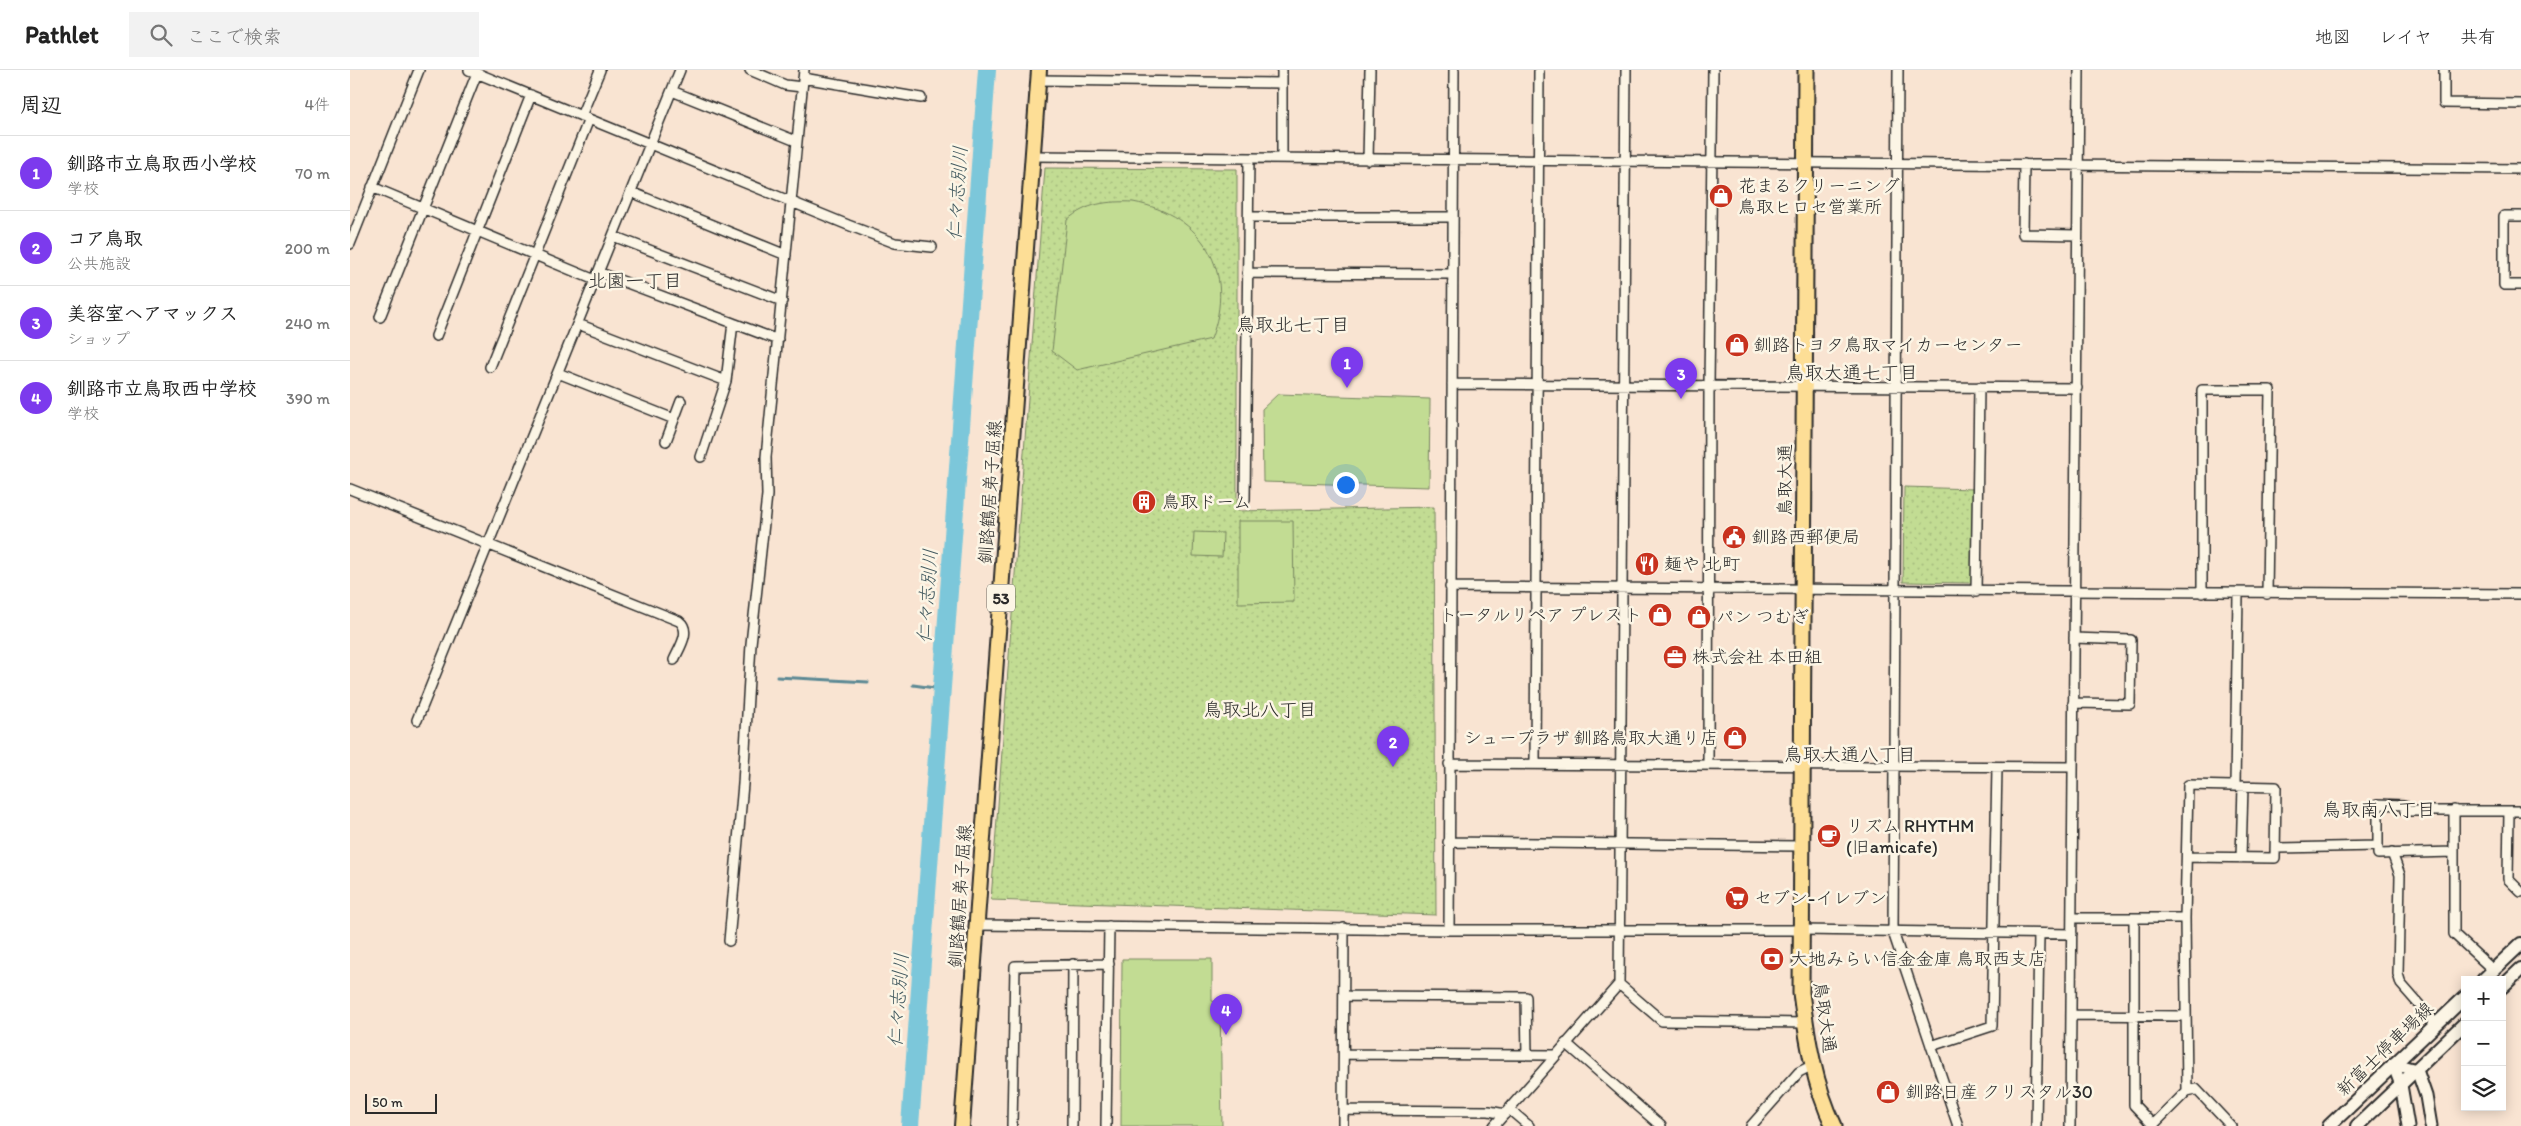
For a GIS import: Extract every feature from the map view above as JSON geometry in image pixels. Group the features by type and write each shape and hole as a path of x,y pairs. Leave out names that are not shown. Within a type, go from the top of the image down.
{"highway":[{"name":"鳥取大通","path":"1806,70 1800,993 1813,1065 1826,1109 1834,1126"}],"main road":[{"name":"釧路鶴居弟子屈線","path":"962,1126 1039,75"},
{"path":"2487,976 2521,944"},
{"path":"2506,983 2521,969"},
{"name":"新富士停車場線","path":"2329,1126 2461,1001"},
{"name":"新富士停車場線","path":"2357,1126 2461,1027"}],"street":[{"path":"350,244 419,70"},
{"path":"490,367 534,256 585,117 600,70"},
{"path":"417,720 680,70"},
{"path":"750,70 785,84 803,78 921,98"},
{"path":"1282,70 1282,158"},
{"path":"1368,160 1370,70"},
{"path":"1448,930 1454,70"},
{"path":"1535,764 1539,70"},
{"path":"1494,1126 1619,984 1626,70"},
{"path":"1708,764 1709,385 1713,70"},
{"path":"1898,70 1893,932 1958,1126"},
{"path":"2070,1126 2079,70"},
{"path":"2444,70 2444,103 2521,104"},
{"path":"380,317 424,208 473,72 895,243 932,248"},
{"path":"1039,75 1282,83"},
{"path":"730,941 743,784 751,644 766,495 766,457 803,78"},
{"path":"672,91 796,141"},
{"path":"436,336 531,95"},
{"path":"1032,156 1539,162 2521,168"},
{"path":"1245,500 1249,158"},
{"path":"2024,164 2023,234 2077,235"},
{"path":"372,187 534,256 597,276 778,340"},
{"path":"631,192 786,255"},
{"path":"2521,216 2504,216 2504,284 2521,285"},
{"path":"1248,217 1453,217"},
{"path":"613,236 782,301"},
{"path":"1247,273 1452,274"},
{"path":"701,457 726,381 733,323"},
{"path":"578,324 726,381"},
{"path":"558,373 674,420"},
{"path":"1452,384 2077,388"},
{"path":"1976,592 1978,387"},
{"path":"2202,593 2202,390 2270,390 2267,594"},
{"path":"666,441 681,401"},
{"path":"350,489 679,621 684,625 685,631 674,660"},
{"path":"1450,587 2074,593 2521,594"},
{"path":"2238,594 2241,858"},
{"path":"2073,703 2130,704 2132,640 2074,638"},
{"path":"1449,764 1708,764 1801,767 2073,768"},
{"path":"1930,1046 1992,1026 1997,767"},
{"path":"2186,857 2274,858 2276,787 2188,785 2186,857 2185,918 2187,1091"},
{"path":"2454,852 2378,854 2378,804 2404,805 2405,811 2521,811"},
{"path":"2454,810 2454,934 2493,970"},
{"path":"2509,811 2508,879 2521,892"},
{"path":"1448,842 1802,846"},
{"path":"2275,848 2378,846"},
{"path":"2392,854 2400,875 2401,984 2436,1024"},
{"path":"2072,918 2185,918"},
{"path":"2134,918 2134,1106 2153,1126 2187,1091 2196,1089 2231,1126"},
{"path":"977,925 1448,930 1801,930 2072,934"},
{"path":"1106,1126 1109,926"},
{"path":"1343,1126 1344,928"},
{"path":"2036,1126 2039,934"},
{"path":"1072,1126 1073,964"},
{"path":"1012,1126 1015,966 1109,964"},
{"path":"1619,984 1662,1021 1805,1023"},
{"path":"1344,996 1526,997 1527,1055"},
{"path":"2072,1015 2186,1016"},
{"path":"1566,1043 1661,1126"},
{"path":"1344,1054 1555,1055"},
{"path":"2393,1064 2417,1070 2426,1096 2431,1126"},
{"path":"2393,1064 2401,1086 2408,1126"},
{"path":"1752,1126 1799,1072 1813,1065"},
{"path":"1343,1110 1507,1111 1529,1126"}],"green space":[{"path":"1045,168 1237,169 1237,511 1434,507 1436,915 991,900"},
{"path":"1133,202 1158,209 1178,219 1195,233 1208,250 1216,269 1220,291 1218,314 1211,339 1077,370 1052,351 1067,220 1082,210 1098,204"},
{"path":"1278,394 1430,399 1429,487 1263,482 1262,409"},
{"path":"1904,487 1974,489 1972,583 1903,582"},
{"path":"1238,521 1293,521 1294,602 1238,603"},
{"path":"1194,532 1223,533 1222,557 1193,556"},
{"path":"1122,959 1212,959 1212,1001 1220,1003 1222,1126 1121,1126"}],"waterway":[{"name":"仁々志別川","path":"910,1126 987,70"},
{"path":"777,677 868,682"},
{"path":"913,685 942,689"}],"place":[{"name":"花まるクリーニング 鳥取ヒロセ営業所","path":"1721,196"},
{"name":"釧路トヨタ鳥取マイカーセンター","path":"1737,345"},
{"name":"釧路市立鳥取西小学校","path":"1347,388"},
{"name":"美容室ヘアマックス","path":"1681,399"},
{"name":"鳥取ドーム","path":"1144,502"},
{"name":"釧路西郵便局","path":"1734,537"},
{"name":"麺や 北町","path":"1647,564"},
{"name":"トータルリペア プレスト","path":"1660,615"},
{"name":"パン つむぎ","path":"1699,617"},
{"name":"株式会社 本田組","path":"1675,657"},
{"name":"シュープラザ 釧路鳥取大通り店","path":"1735,738"},
{"name":"コア鳥取","path":"1393,767"},
{"name":"リズム RHYTHM (旧amicafe)","path":"1829,836"},
{"name":"セブン-イレブン","path":"1737,898"},
{"name":"大地みらい信金金庫 鳥取西支店","path":"1772,959"},
{"name":"釧路市立鳥取西中学校","path":"1226,1035"},
{"name":"釧路日産 クリスタル30","path":"1888,1092"}],"district":[{"name":"北園一丁目","path":"635,280"},
{"name":"鳥取北七丁目","path":"1293,324"},
{"name":"鳥取大通七丁目","path":"1852,372"},
{"name":"鳥取北八丁目","path":"1260,709"},
{"name":"鳥取大通八丁目","path":"1850,754"},
{"name":"鳥取南八丁目","path":"2379,809"}]}
